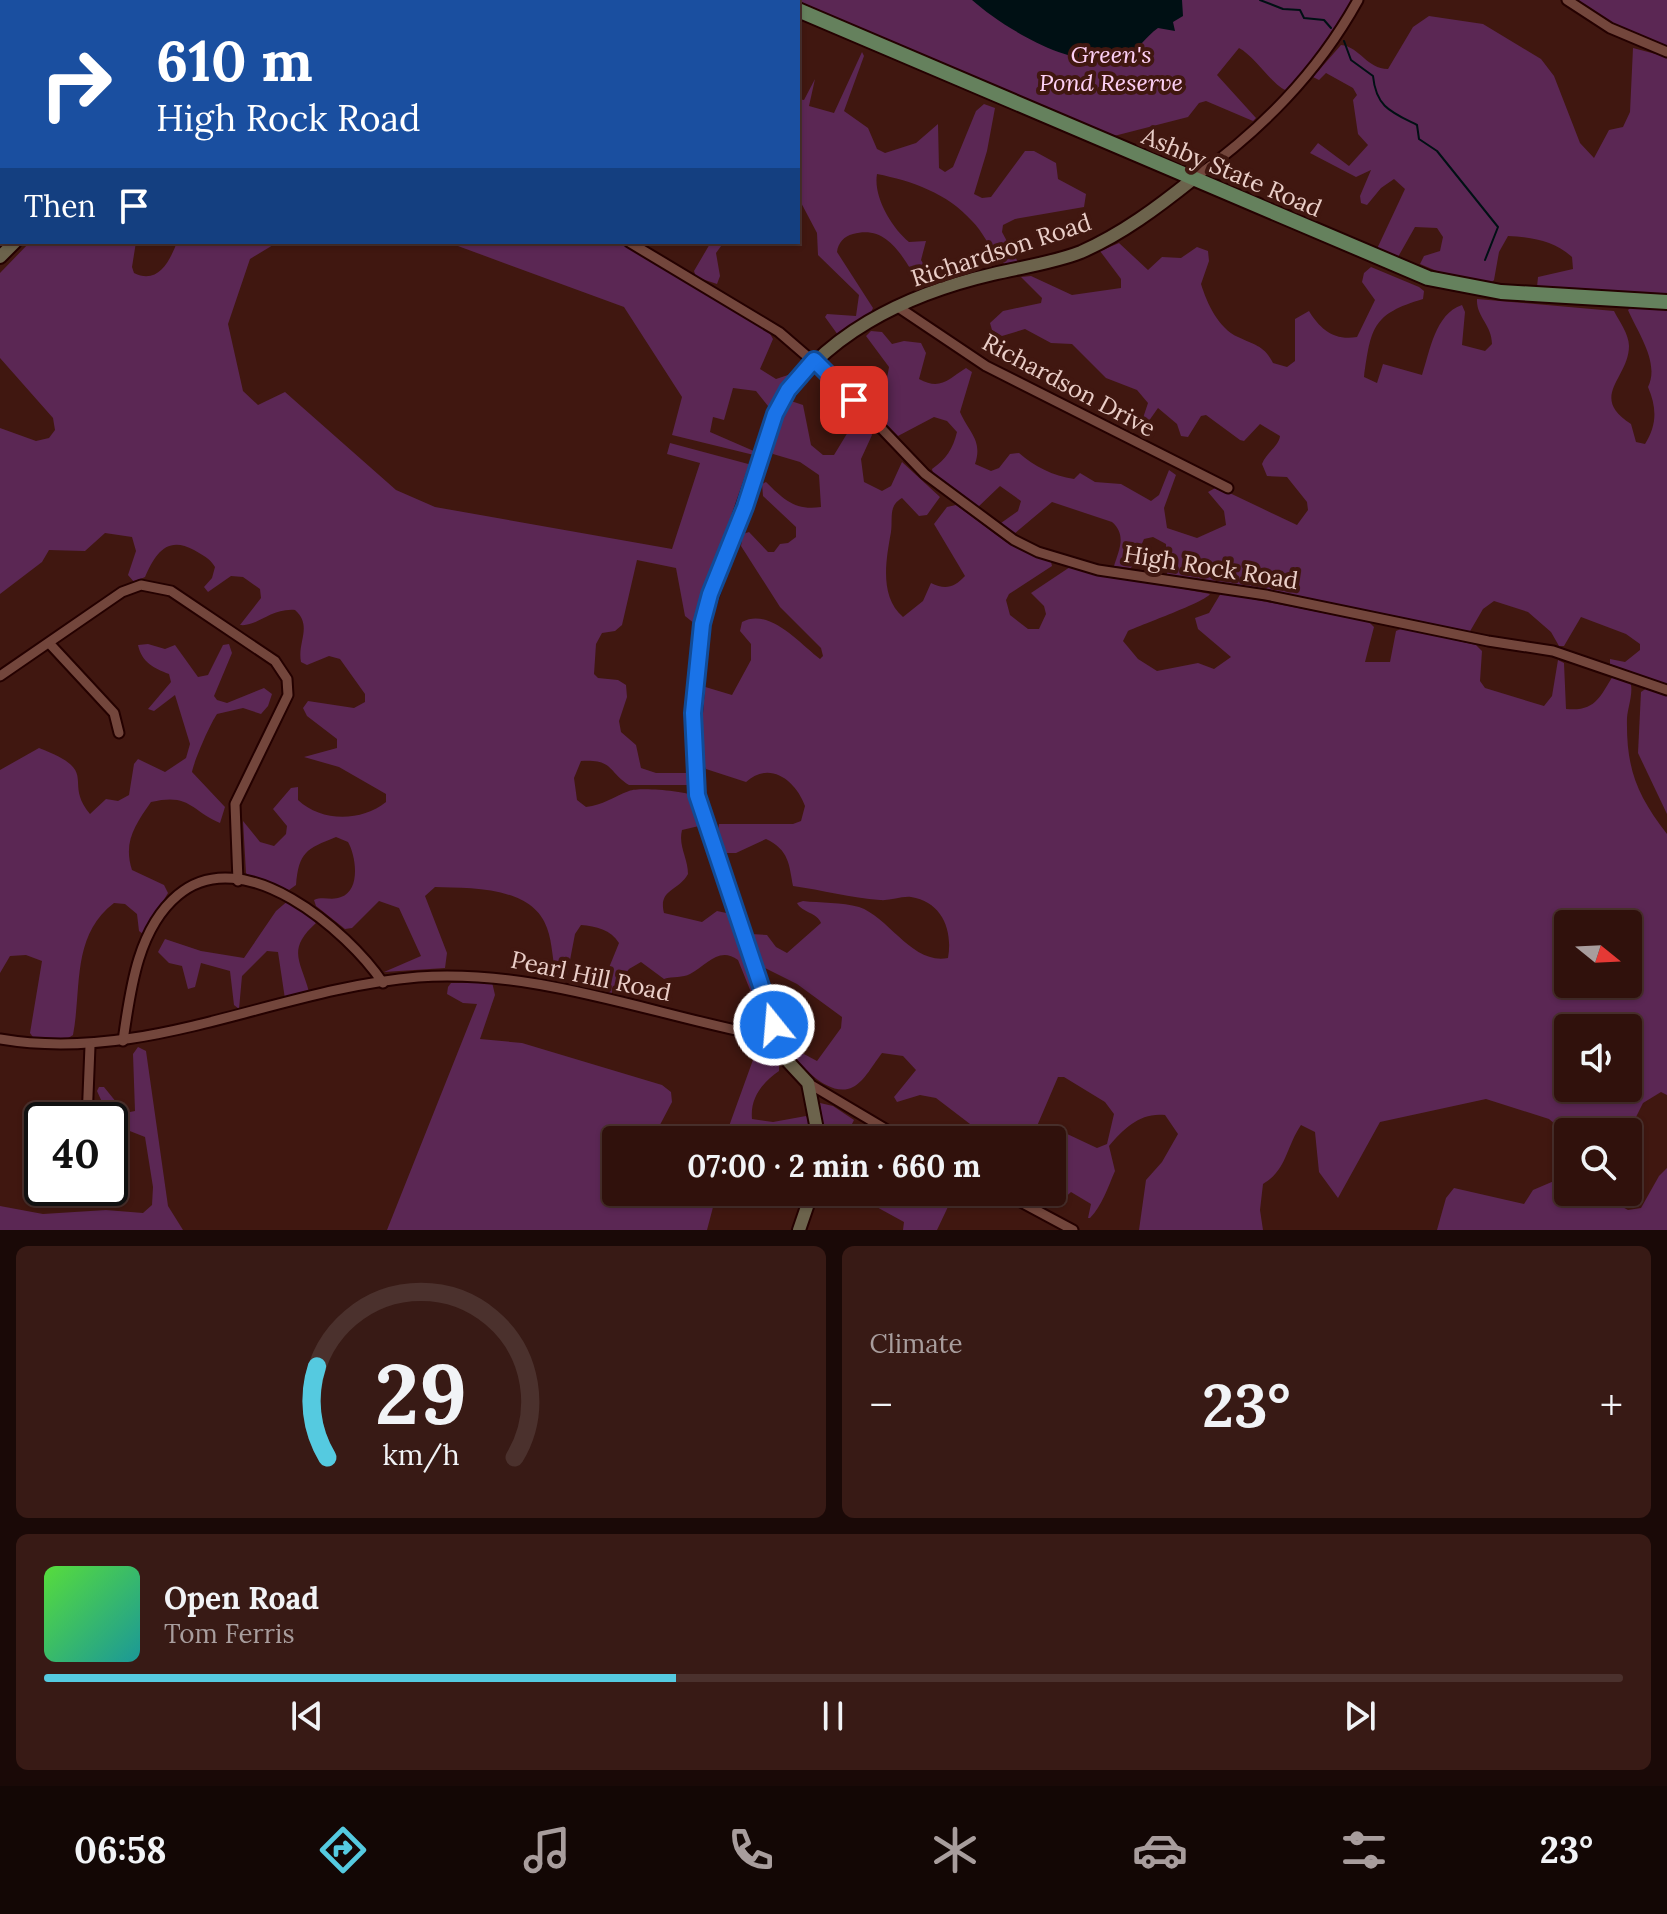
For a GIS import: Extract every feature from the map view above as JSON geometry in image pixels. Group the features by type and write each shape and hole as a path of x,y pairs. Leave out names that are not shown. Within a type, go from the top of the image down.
{"main road":[{"name":"Ashby State Road","path":"800,11 1396,267 1439,281 1511,293 1667,302"}],"street":[{"name":"Richardson Road","path":"769,1041 773,1019 697,795 693,713 702,624 710,594 745,507 775,414 788,390 814,360 844,335 898,307 949,286 1078,253 1139,219 1251,134 1303,82 1338,37 1358,0"},
{"path":"1567,0 1610,28 1667,52"},
{"name":"High Rock Road","path":"632,244 757,317 814,360 925,474 1014,540 1057,560 1105,571 1266,595 1488,641 1541,648 1582,659 1667,690"},
{"name":"Richardson Drive","path":"898,307 986,366 1228,488"},
{"path":"0,676 122,592 154,585 171,591 279,664 287,679 286,700 240,790 234,810 238,881"},
{"path":"50,644 114,713 119,733"},
{"path":"123,1041 136,969 166,909 179,894 194,885 238,881 279,890 306,906 353,945 383,983"},
{"name":"Pearl Hill Road","path":"0,1039 26,1045 90,1046 383,983 453,976 509,979 740,1031 769,1041 808,1083 877,1126"},
{"path":"88,1102 90,1046"},
{"path":"808,1083 816,1126"},
{"path":"799,1230 807,1206"},
{"path":"1028,1206 1073,1230"}],"green space":[{"name":"Green's Pond Reserve","path":"800,0 1353,0 1328,38 1330,41 1288,91 1239,48 1217,75 1256,118 1253,121 1206,101 1199,103 1188,117 1114,136 1111,141 800,4"},
{"path":"1574,0 1667,0 1667,47 1623,32"},
{"path":"1429,16 1483,24 1541,59 1554,76 1580,143 1594,158 1609,130 1623,127 1630,112 1633,48 1667,57 1667,296 1537,287 1538,277 1573,269 1572,257 1550,244 1525,237 1508,236 1499,252 1494,280 1490,284 1458,280 1420,264 1424,256 1440,251 1443,237 1437,228 1415,227 1398,257 1389,262 1375,253 1405,189 1394,179 1381,188 1367,205 1361,203 1360,196 1371,170 1356,177 1310,153 1318,143 1349,166 1368,145 1358,134 1353,100 1357,95 1353,88 1326,73 1319,80 1313,77 1341,45 1374,66 1388,69 1413,27"},
{"path":"862,52 864,56 844,111 868,128 877,149 885,153 916,143 938,124 939,168 945,172 953,167 976,111 984,104 995,108 987,151 974,194 982,198 991,197 1025,151 1034,151 1056,163 1058,179 1086,194 1084,207 1015,219 1003,225 1002,232 1018,262 1007,266 977,226 952,203 916,185 877,174 881,202 896,229 909,242 926,241 921,260 933,281 930,289 924,290 896,249 878,235 867,232 847,236 837,252 873,308 868,318 838,335 825,317 827,314 856,316 859,295 818,255 817,233 800,201 800,99 804,100 815,79 809,106 834,113"},
{"path":"1119,243 1148,270 1162,257 1181,258 1197,247 1208,251 1209,261 1201,284 1214,314 1231,333 1262,349 1273,363 1287,367 1295,361 1295,319 1309,311 1328,332 1341,337 1357,337 1375,300 1362,282 1364,273 1371,267 1419,287 1424,291 1423,299 1384,317 1372,335 1364,377 1377,383 1383,364 1422,375 1431,345 1445,316 1462,305 1465,312 1462,345 1485,351 1492,344 1491,337 1477,299 1614,311 1626,332 1629,346 1611,396 1613,405 1631,424 1636,442 1645,444 1654,416 1648,387 1650,358 1628,310 1631,307 1667,309 1667,687 1610,664 1610,659 1625,662 1640,650 1640,644 1626,634 1581,617 1564,646 1559,646 1551,632 1528,612 1494,601 1483,609 1469,633 1308,599 1167,575 1166,544 1153,537 1144,539 1131,568 1114,566 1121,537 1117,527 1112,522 1052,502 1014,534 1001,523 1018,511 1021,501 1000,486 977,508 933,474 932,469 948,453 957,432 947,421 934,417 898,436 871,408 887,378 889,367 866,336 871,331 882,332 892,344 904,341 921,343 926,353 919,379 939,384 966,368 972,372 960,412 976,443 975,464 991,471 999,468 1010,454 1019,453 1051,473 1074,479 1080,473 1095,482 1121,484 1151,501 1159,495 1169,470 1176,475 1164,508 1167,528 1197,538 1226,525 1224,511 1208,492 1217,487 1297,525 1308,510 1307,502 1287,477 1267,476 1262,464 1280,436 1260,424 1244,441 1240,440 1206,415 1201,416 1188,437 1181,436 1177,424 1158,408 1146,425 1142,421 1148,403 1137,390 1106,378 1072,344 1051,343 1025,329 1002,336 992,330 990,323 1003,311 1041,303 1042,298 1021,277 1031,276 1072,295 1121,288 1121,279 1100,251"},
{"path":"28,244 136,244 134,273 150,276 162,269 176,244 275,244 250,259 228,324 243,391 258,405 285,392 396,490 435,507 672,549 700,463 667,454 670,443 752,465 695,624 685,616 676,568 637,560 622,625 615,631 602,633 596,644 594,674 598,678 618,680 626,685 627,697 619,721 621,732 636,745 641,768 656,773 688,773 691,785 629,785 610,767 592,761 581,761 574,778 577,800 586,807 635,790 662,790 694,796 699,826 682,830 681,836 688,874 666,895 664,913 702,922 717,911 731,914 769,1015 767,1029 763,1031 759,1026 761,1017 738,960 731,956 713,958 687,975 664,979 641,962 629,969 610,995 604,990 604,980 619,943 612,935 581,925 575,934 566,981 562,982 557,978 549,934 540,914 515,897 482,889 435,887 425,896 447,953 445,968 384,972 421,956 399,908 379,901 352,928 345,929 316,906 314,900 338,898 352,887 355,864 351,848 348,842 336,837 306,853 299,865 296,885 289,890 249,878 246,873 243,821 260,842 274,846 286,834 287,826 273,809 291,788 298,787 298,800 307,807 329,816 353,816 376,809 386,802 386,794 339,767 304,757 337,748 337,739 307,716 303,708 308,701 354,708 365,702 365,694 340,659 329,656 307,665 301,662 304,628 295,610 278,612 240,625 261,598 260,589 243,577 231,576 208,592 204,587 212,578 215,567 206,557 185,546 163,549 145,577 134,582 128,575 136,551 132,537 105,533 85,551 49,550 42,562 0,594 0,428 36,441 49,438 55,430 53,418 0,358 0,273"},
{"path":"452,244 624,244 765,325 773,339 760,369 776,379 791,374 791,381 773,407 768,406 756,391 733,388 724,420 713,417 710,432 756,452 754,455 672,435 682,397 624,307"},
{"path":"710,244 723,244 716,253 720,276 717,284 696,277 694,271"},
{"path":"791,401 803,405 811,445 823,455 834,455 851,427 860,421 869,427 872,435 861,459 864,482 882,491 891,486 902,462 940,497 927,515 919,516 902,498 893,509 887,554 887,588 890,599 903,617 923,601 931,583 949,587 965,576 934,524 947,507 956,505 1006,542 1051,562 1052,566 1009,594 1006,600 1010,615 1028,629 1039,629 1046,614 1044,606 1031,593 1070,567 1210,594 1128,631 1123,641 1138,659 1157,671 1198,663 1214,669 1231,657 1198,629 1195,618 1209,613 1221,593 1369,622 1374,627 1365,662 1390,662 1396,631 1403,628 1476,645 1482,651 1480,681 1485,688 1544,706 1552,696 1558,660 1564,663 1566,709 1591,705 1613,676 1630,681 1627,736 1631,767 1641,794 1667,834 1667,1095 1661,1092 1643,1103 1636,1118 1554,1118 1554,1123 1486,1099 1380,1122 1338,1198 1319,1172 1315,1132 1301,1125 1282,1165 1263,1184 1260,1210 1263,1230 1139,1230 1146,1180 1162,1162 1178,1134 1165,1115 1141,1119 1109,1146 1115,1171 1101,1202 1088,1218 1091,1204 1071,1192 1066,1197 1066,1133 1097,1148 1107,1144 1114,1114 1105,1102 1064,1077 1058,1077 1037,1126 973,1126 936,1098 920,1095 897,1102 894,1097 916,1070 903,1056 882,1053 861,1081 844,1090 835,1089 817,1079 789,1051 789,1046 817,1061 841,1028 842,1017 797,984 759,965 751,934 767,935 776,947 787,953 821,923 797,903 803,901 859,907 870,912 912,948 935,958 948,958 949,937 938,911 922,900 911,897 869,899 793,886 789,864 774,843 766,839 736,853 723,853 716,843 719,824 793,824 801,821 805,806 795,789 781,776 764,773 746,782 706,769 700,755 702,686 732,695 751,660 751,644 740,631 742,622 763,619 773,623 820,659 823,656 821,648 780,607 741,546 743,534 749,532 768,552 774,552 780,544 796,537 796,527 763,496 762,484 766,482 797,506 821,507 819,475 800,462 773,454 775,434"},
{"path":"148,644 165,649 175,645 198,677 208,675 223,645 229,644 232,653 214,696 217,700 227,703 264,688 272,694 261,714 243,708 217,714 199,751 192,772 225,807 220,823 182,801 151,802 145,810 130,842 132,870 164,885 168,893 143,934 139,931 137,914 125,904 114,903 100,916 91,931 81,964 73,1035 62,1042 35,1040 30,1033 42,961 26,955 10,956 0,973 0,770 39,748 58,756 75,770 82,802 90,814 106,799 118,801 129,795 134,764 138,759 165,772 186,758 190,744 175,695 154,711 148,709 171,682 169,674 154,667 142,656 138,645"},
{"path":"1647,688 1667,694 1667,814 1638,753 1641,692"},
{"path":"290,899 316,923 298,949 309,992 285,999 278,952 267,951 242,976 239,1009 234,1005 230,971 201,963 195,987 188,989 182,966 169,963 158,952 165,939 201,951 244,958 276,911"},
{"path":"492,982 495,995 480,1039 522,1043 662,1085 671,1092 672,1102 659,1126 602,1126 602,1206 713,1206 707,1230 387,1230 477,1004 463,1003 447,994 451,983"},
{"path":"758,1046 779,1063 779,1071 758,1092 752,1119 773,1122 806,1116 813,1126 729,1126"},
{"path":"138,1047 146,1051 168,1206 183,1230 0,1230 0,1206 43,1214 106,1210 143,1213 152,1205 153,1187 145,1137 128,1130 128,1112 135,1111 133,1054"},
{"path":"99,1087 104,1087 116,1102 102,1102 97,1091"},
{"path":"820,1103 833,1106 854,1120 851,1126 823,1126"},
{"path":"1667,1168 1667,1230 1437,1230 1446,1198 1454,1188 1524,1204 1533,1190 1554,1181 1554,1206 1641,1208"},
{"path":"875,1206 948,1206 937,1230 903,1230 904,1222"}],"shaded area":[{"path":"972,0 1182,0 1183,16 1173,22 1175,31 1158,28 1125,56 1107,60 1087,59 1044,46 1004,24"}],"waterway":[{"path":"1260,0 1283,9 1300,10 1304,18 1324,20 1331,28"},
{"path":"1344,41 1351,60 1373,76 1381,102 1392,112 1417,125 1419,139 1437,151 1498,227 1485,260"}],"route":[{"path":"774,1025 697,795 693,738 697,655 710,594 752,488 775,414 788,390 814,360 854,400"}]}
